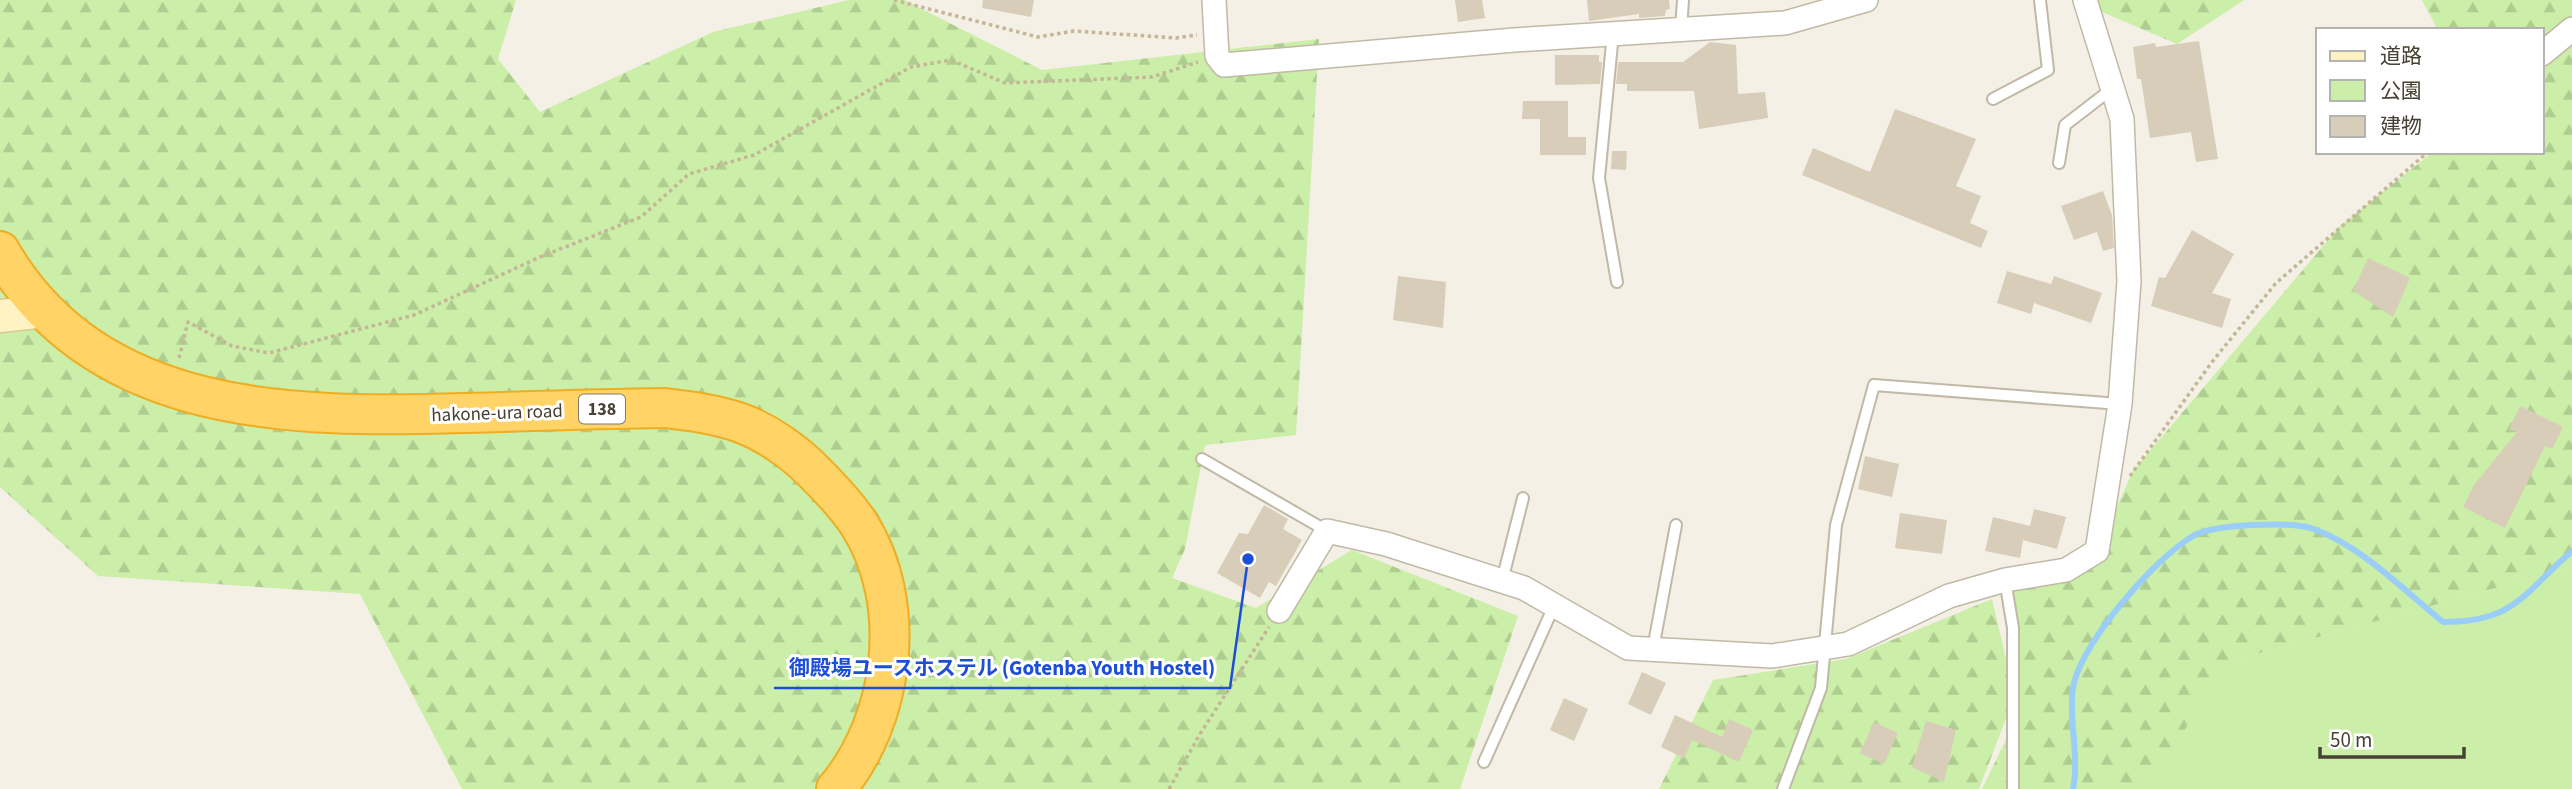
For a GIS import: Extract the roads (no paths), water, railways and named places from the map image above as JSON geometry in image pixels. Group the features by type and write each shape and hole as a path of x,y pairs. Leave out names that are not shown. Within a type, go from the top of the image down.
{"highway":[{"name":"138","path":"0,251 46,312"},
{"name":"hakone-ura road","path":"46,312 81,341 125,367 171,388 222,403 331,415 665,408 704,412 740,423 776,441 808,465 836,494 860,525 876,561 886,599 890,637 887,672 879,708 866,743 836,789"}],"main road":[{"path":"0,316 46,312"}],"street":[{"path":"1214,0 1217,44 1224,65 1613,33 1784,23 1866,0"},
{"path":"1279,611 1327,531 1387,544 1524,588 1628,648 1772,656 1847,643 1949,596 2005,580 2066,570 2097,551 2106,510 2120,404 2129,281 2122,119 2085,0"},
{"path":"2544,52 2572,29"}],"lane":[{"path":"1682,29 1683,0"},
{"path":"1993,99 2048,70 2040,0"},
{"path":"1613,33 1599,178 1617,282"},
{"path":"2059,163 2065,125 2113,88"},
{"path":"1783,789 1821,688 1836,526 1874,385 2120,404"},
{"path":"1202,459 1327,531"},
{"path":"1502,581 1523,498"},
{"path":"1653,649 1676,525"},
{"path":"2005,580 2014,628 2013,789"},
{"path":"1484,762 1555,606"}],"waterway":[{"path":"2073,789 2075,762 2072,695 2080,665 2106,623 2141,581 2177,547 2193,536 2234,526 2289,525 2314,529 2366,558 2443,622 2467,621 2503,611 2529,592 2572,551"}],"place":[{"name":"御殿場ユースホステル (Gotenba Youth Hostel)","path":"1248,559"}]}
